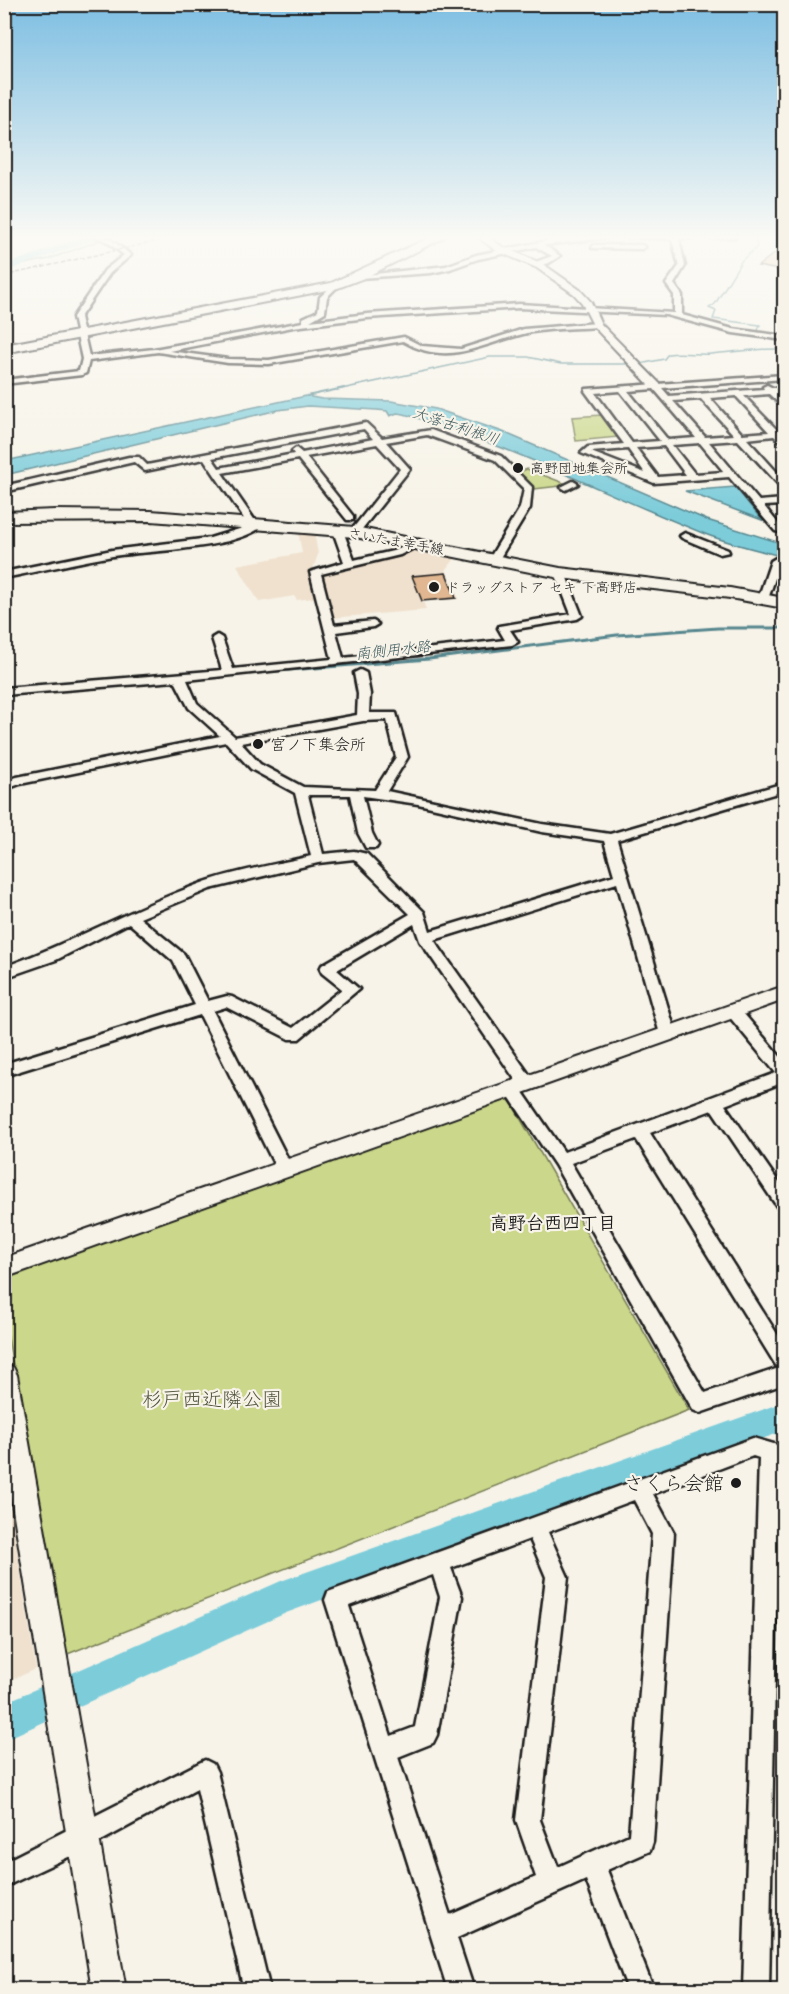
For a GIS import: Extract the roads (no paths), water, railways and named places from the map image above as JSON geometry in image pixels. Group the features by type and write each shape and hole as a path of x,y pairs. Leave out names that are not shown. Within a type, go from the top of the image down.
{"main road":[{"path":"4,349 101,330"},
{"name":"さいたま幸手線","path":"4,517 151,516 338,531 352,525 419,543 560,573 720,592 784,603"}],"street":[{"path":"4,382 82,373 86,359 79,330"},
{"path":"86,359 154,351 266,330"},
{"path":"154,351 228,361 269,362 404,339 420,348 462,351 524,331 536,330"},
{"path":"602,330 668,399 771,521 784,530"},
{"path":"727,330 784,338"},
{"path":"655,480 589,391 784,377"},
{"path":"759,379 784,403"},
{"path":"622,388 693,477"},
{"path":"668,399 784,390"},
{"path":"737,393 780,434 784,443"},
{"path":"703,396 784,485"},
{"path":"145,468 285,440 366,426 405,469 352,525 300,456 285,440"},
{"path":"217,471 428,432 498,458 529,489 525,508 494,559"},
{"path":"730,474 655,480 585,453 588,450 780,434"},
{"path":"4,575 111,553 241,534 257,524 206,456"},
{"path":"4,489 135,459 156,479"},
{"path":"758,504 784,502"},
{"path":"771,521 784,519"},
{"path":"338,531 350,564"},
{"path":"685,536 724,552"},
{"path":"338,662 315,572 396,553 419,543"},
{"path":"763,599 776,561"},
{"path":"4,692 338,662 512,642 503,628 577,616 560,573"},
{"path":"772,573 784,575"},
{"path":"330,629 373,624"},
{"path":"217,638 228,672"},
{"path":"371,643 376,658"},
{"path":"360,673 364,694 363,717"},
{"path":"180,677 182,688 192,705 231,740 246,758 259,769 301,791 323,790 413,797 536,827 610,838 784,787"},
{"path":"4,786 16,781 231,740 363,717 392,716 402,757 379,794"},
{"path":"301,791 318,860"},
{"path":"356,792 365,833 371,844"},
{"path":"610,838 668,1034"},
{"path":"4,973 82,942 130,917 206,886 318,860 354,855 362,857 419,915 425,938 520,1086 700,1404 784,1375"},
{"path":"425,938 622,877"},
{"path":"4,1070 227,1001 294,1035 352,989 327,969 419,915"},
{"path":"130,917 179,958 285,1169"},
{"path":"4,1269 784,993"},
{"path":"733,1011 784,1071"},
{"path":"561,1160 784,1076"},
{"path":"715,1102 784,1203"},
{"path":"640,1131 784,1361"},
{"path":"4,1375 110,1989"},
{"path":"460,1989 336,1600 753,1447 777,1454 756,1989"},
{"path":"442,1932 641,1842 663,1533 639,1489"},
{"path":"535,1527 557,1577 528,1820 551,1883"},
{"path":"384,1751 425,1735 451,1597 439,1563"},
{"path":"4,1875 84,1837 205,1772 256,1989"},
{"path":"592,1864 641,1989"}],"water":[{"name":"大落古利根川","path":"311,395 311,397 322,399 391,401 436,409 503,432 707,520 784,544 784,557 705,534 481,440 404,414 397,413 390,416 387,411 308,406 278,410 5,475 5,461"},
{"path":"735,487 762,520 685,491"}],"waterway":[{"path":"758,330 757,333 760,334"},
{"path":"337,390 490,357 528,357 561,364 640,364 664,359 668,354 711,354 783,349 784,336"},
{"path":"307,396 344,388"},
{"name":"南側用水路","path":"251,673 429,659 617,635 718,628 784,628"},
{"path":"4,1722 281,1598 784,1417"}],"place":[{"name":"高野団地集会所","path":"518,468"},
{"name":"ドラッグストア セキ 下高野店","path":"434,587"},
{"name":"宮ノ下集会所","path":"258,744"},
{"name":"さくら会館","path":"736,1483"}],"district":[{"name":"高野台西四丁目","path":"553,1223"}],"park label":[{"name":"杉戸西近隣公園","path":"212,1399"}]}
